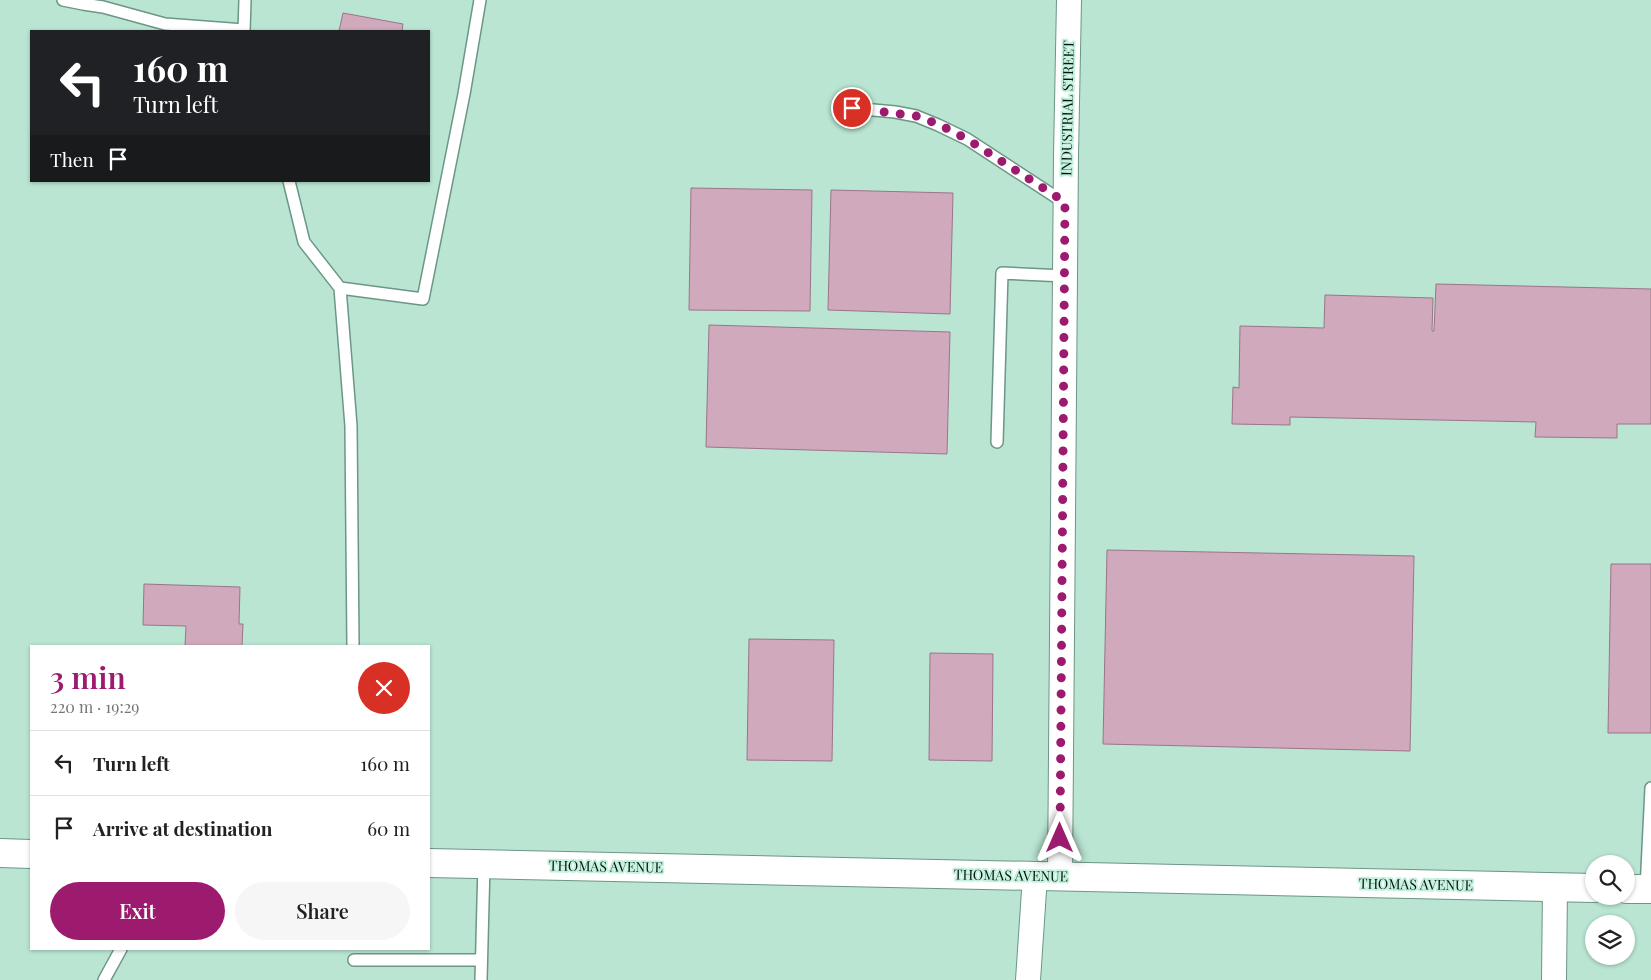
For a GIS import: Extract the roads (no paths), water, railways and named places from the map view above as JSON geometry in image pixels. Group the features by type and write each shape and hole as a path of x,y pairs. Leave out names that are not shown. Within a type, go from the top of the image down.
{"street":[{"name":"INDUSTRIAL STREET","path":"1028,980 1047,876 1065,276 1069,0"},
{"path":"0,853 30,854"},
{"name":"THOMAS AVENUE","path":"430,862 1585,888"},
{"path":"1554,980 1555,887"}],"lane":[{"path":"63,0 83,2 165,24 233,30"},
{"path":"244,30 245,0"},
{"path":"340,288 423,299 464,94 480,0"},
{"path":"852,108 916,116 938,124 967,139 1065,202"},
{"path":"289,182 304,242 340,288 351,426 353,645"},
{"path":"997,442 1002,273 1065,276"},
{"path":"1641,889 1651,788"},
{"path":"481,980 484,864"},
{"path":"104,980 120,950"},
{"path":"354,960 481,960"}]}
